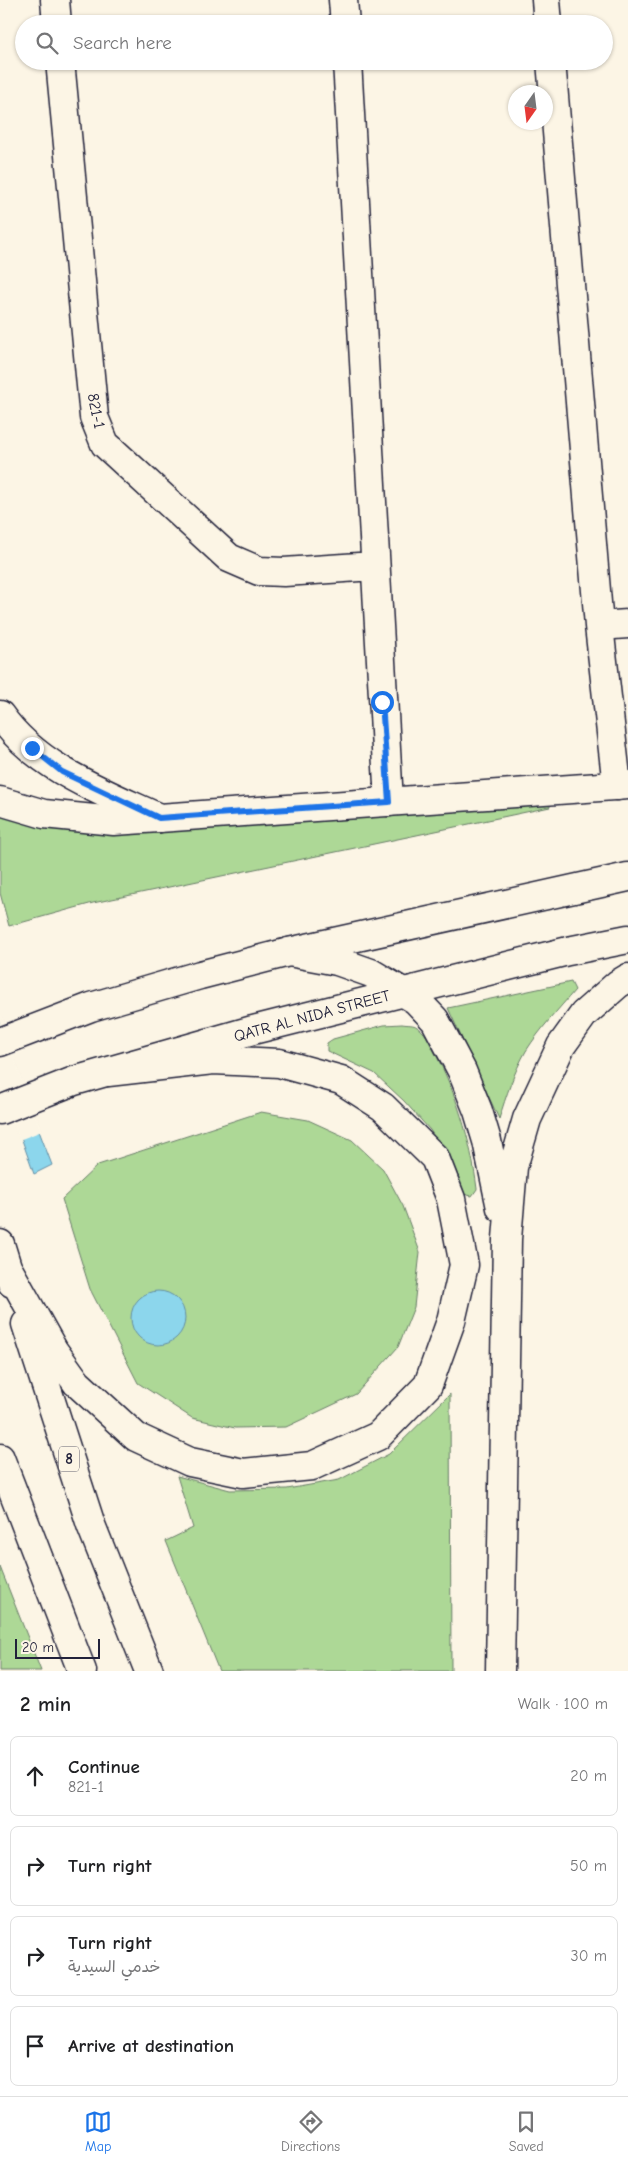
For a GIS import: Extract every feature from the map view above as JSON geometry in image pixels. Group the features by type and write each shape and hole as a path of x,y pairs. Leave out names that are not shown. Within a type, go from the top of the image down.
{"main road":[{"path":"55,0 56,15"},
{"path":"343,0 344,15"},
{"path":"546,0 547,15"},
{"name":"821-1","path":"61,70 94,418 104,444 229,558 259,571 284,572 374,566"},
{"path":"346,70 389,802"},
{"path":"0,801 44,814 114,821 622,786 599,626 552,70"},
{"path":"599,626 628,624"},
{"path":"0,715 32,748 62,772 159,818"},
{"path":"0,1042 109,1002 200,975 289,952 628,877"},
{"name":"QATR AL NIDA STREET","path":"0,1110 74,1081 253,1030 568,951 628,939"},
{"path":"289,952 346,964 371,973 416,1000 435,1020 462,1071 478,1111 487,1141 507,1239"},
{"path":"500,1671 507,1239 513,1167 527,1119 561,1046 584,1014 618,984 628,978"},
{"path":"3,1255 54,1351 77,1383 136,1438 190,1462 243,1473 312,1466 378,1436 428,1385 452,1321 464,1265 451,1200 435,1158 383,1107 340,1080 279,1063 213,1060 108,1072"},
{"name":"8","path":"3,1255 91,1525 149,1671"},
{"path":"0,1458 82,1671"}],"green space":[{"path":"550,797 550,807 93,903 9,926 0,893 0,809"},
{"path":"571,982 575,990 526,1051 511,1084 499,1119 448,1008"},
{"path":"402,1024 416,1026 425,1034 449,1082 471,1152 477,1189 472,1196 463,1194 445,1154 430,1130 404,1101 374,1073 327,1051 327,1043 333,1039 384,1025"},
{"path":"261,1112 308,1120 352,1140 383,1169 403,1206 420,1252 414,1307 398,1347 356,1394 286,1427 235,1428 192,1418 138,1383 90,1289 62,1199 98,1165"},
{"path":"450,1394 451,1671 219,1671 166,1541 193,1528 177,1476 230,1490 287,1489 339,1480 389,1454"},
{"path":"0,1567 41,1671 0,1671"}],"water":[{"path":"0,1016 18,1076 52,1165 34,1174 2,1083"},
{"path":"153,1291 163,1291 173,1295 181,1303 185,1318 181,1333 173,1341 163,1345 153,1345 143,1341 135,1333 131,1323 131,1313 135,1303 143,1295"}],"pier":[{"path":"0,1014 20,1075 42,1131 19,1140 0,1085"}],"route":[{"path":"32,748 62,772 159,818 389,802 382,702"}]}
